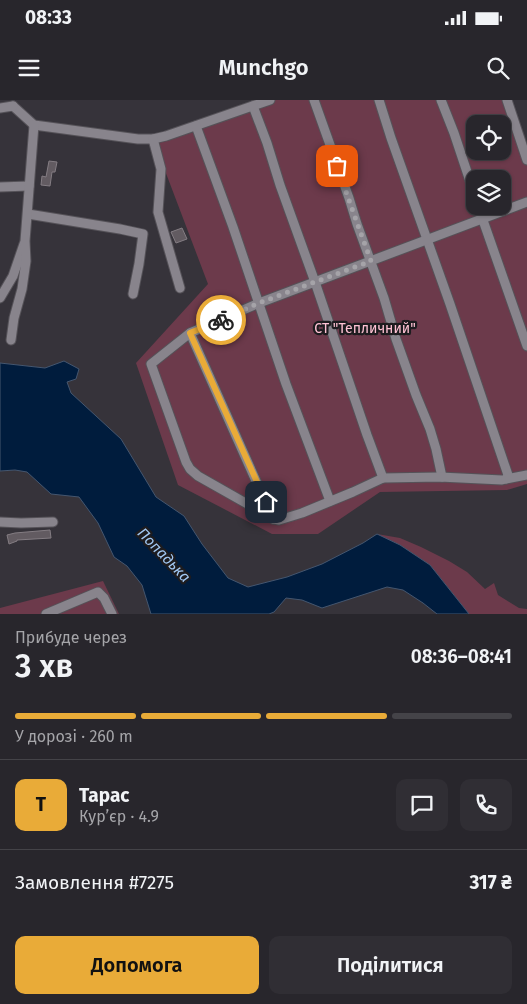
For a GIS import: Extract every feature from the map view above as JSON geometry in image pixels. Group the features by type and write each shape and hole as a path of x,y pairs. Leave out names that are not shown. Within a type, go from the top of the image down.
{"street":[{"path":"0,108 12,103 34,125 138,139 153,139 270,100"},
{"path":"314,100 416,395 430,429 442,477"},
{"path":"379,100 508,475 506,479"},
{"path":"441,100 466,170"},
{"path":"507,100 527,160"},
{"path":"253,106 383,478"},
{"path":"10,340 22,290 26,261 25,241 34,125"},
{"path":"196,126 233,227 286,384 330,502"},
{"path":"153,139 161,169 158,212 180,288"},
{"path":"0,187 29,186"},
{"path":"527,202 259,303 190,333 151,364 190,469 198,476 274,519 284,519 330,502 383,478 442,477 502,480 527,475"},
{"path":"28,214 143,234 133,294"},
{"path":"481,215 527,346"},
{"path":"0,298 13,276 25,241"},
{"path":"190,333 274,519"},
{"path":"0,522 54,522"},
{"path":"46,614 98,592 104,598 112,614"}],"green space":[{"name":"СТ \"Тепличний\"","path":"267,100 512,100 527,146 527,484 507,490 380,492 318,534 272,534 178,485 136,363 208,284 153,139"},
{"path":"377,534 400,538 449,561 467,572 485,589 494,583 498,595 519,608 527,609 527,614 469,614 430,565 400,545"},
{"path":"103,581 119,614 0,614 0,608"}],"water":[{"name":"Попадька","path":"64,361 79,369 76,379 67,382 71,393 121,439 156,497 184,516 202,544 228,578 248,587 287,577 322,564 377,534 400,545 430,565 469,614 437,614 403,590 387,587 322,608 302,600 286,598 274,612 269,614 151,614 142,585 127,566 114,557 98,523 79,497 51,494 27,472 15,470 0,471 0,363 45,368"}],"building":[{"path":"49,161 57,162 55,172 52,172 50,186 41,185 42,176 46,177"},
{"path":"182,228 187,239 176,243 171,232"},
{"path":"50,530 51,538 17,540 9,544 7,535"}],"way so far":[{"path":"221,320 259,303 371,261 356,224 337,166"}],"route":[{"path":"221,320 190,333 266,502"}]}
